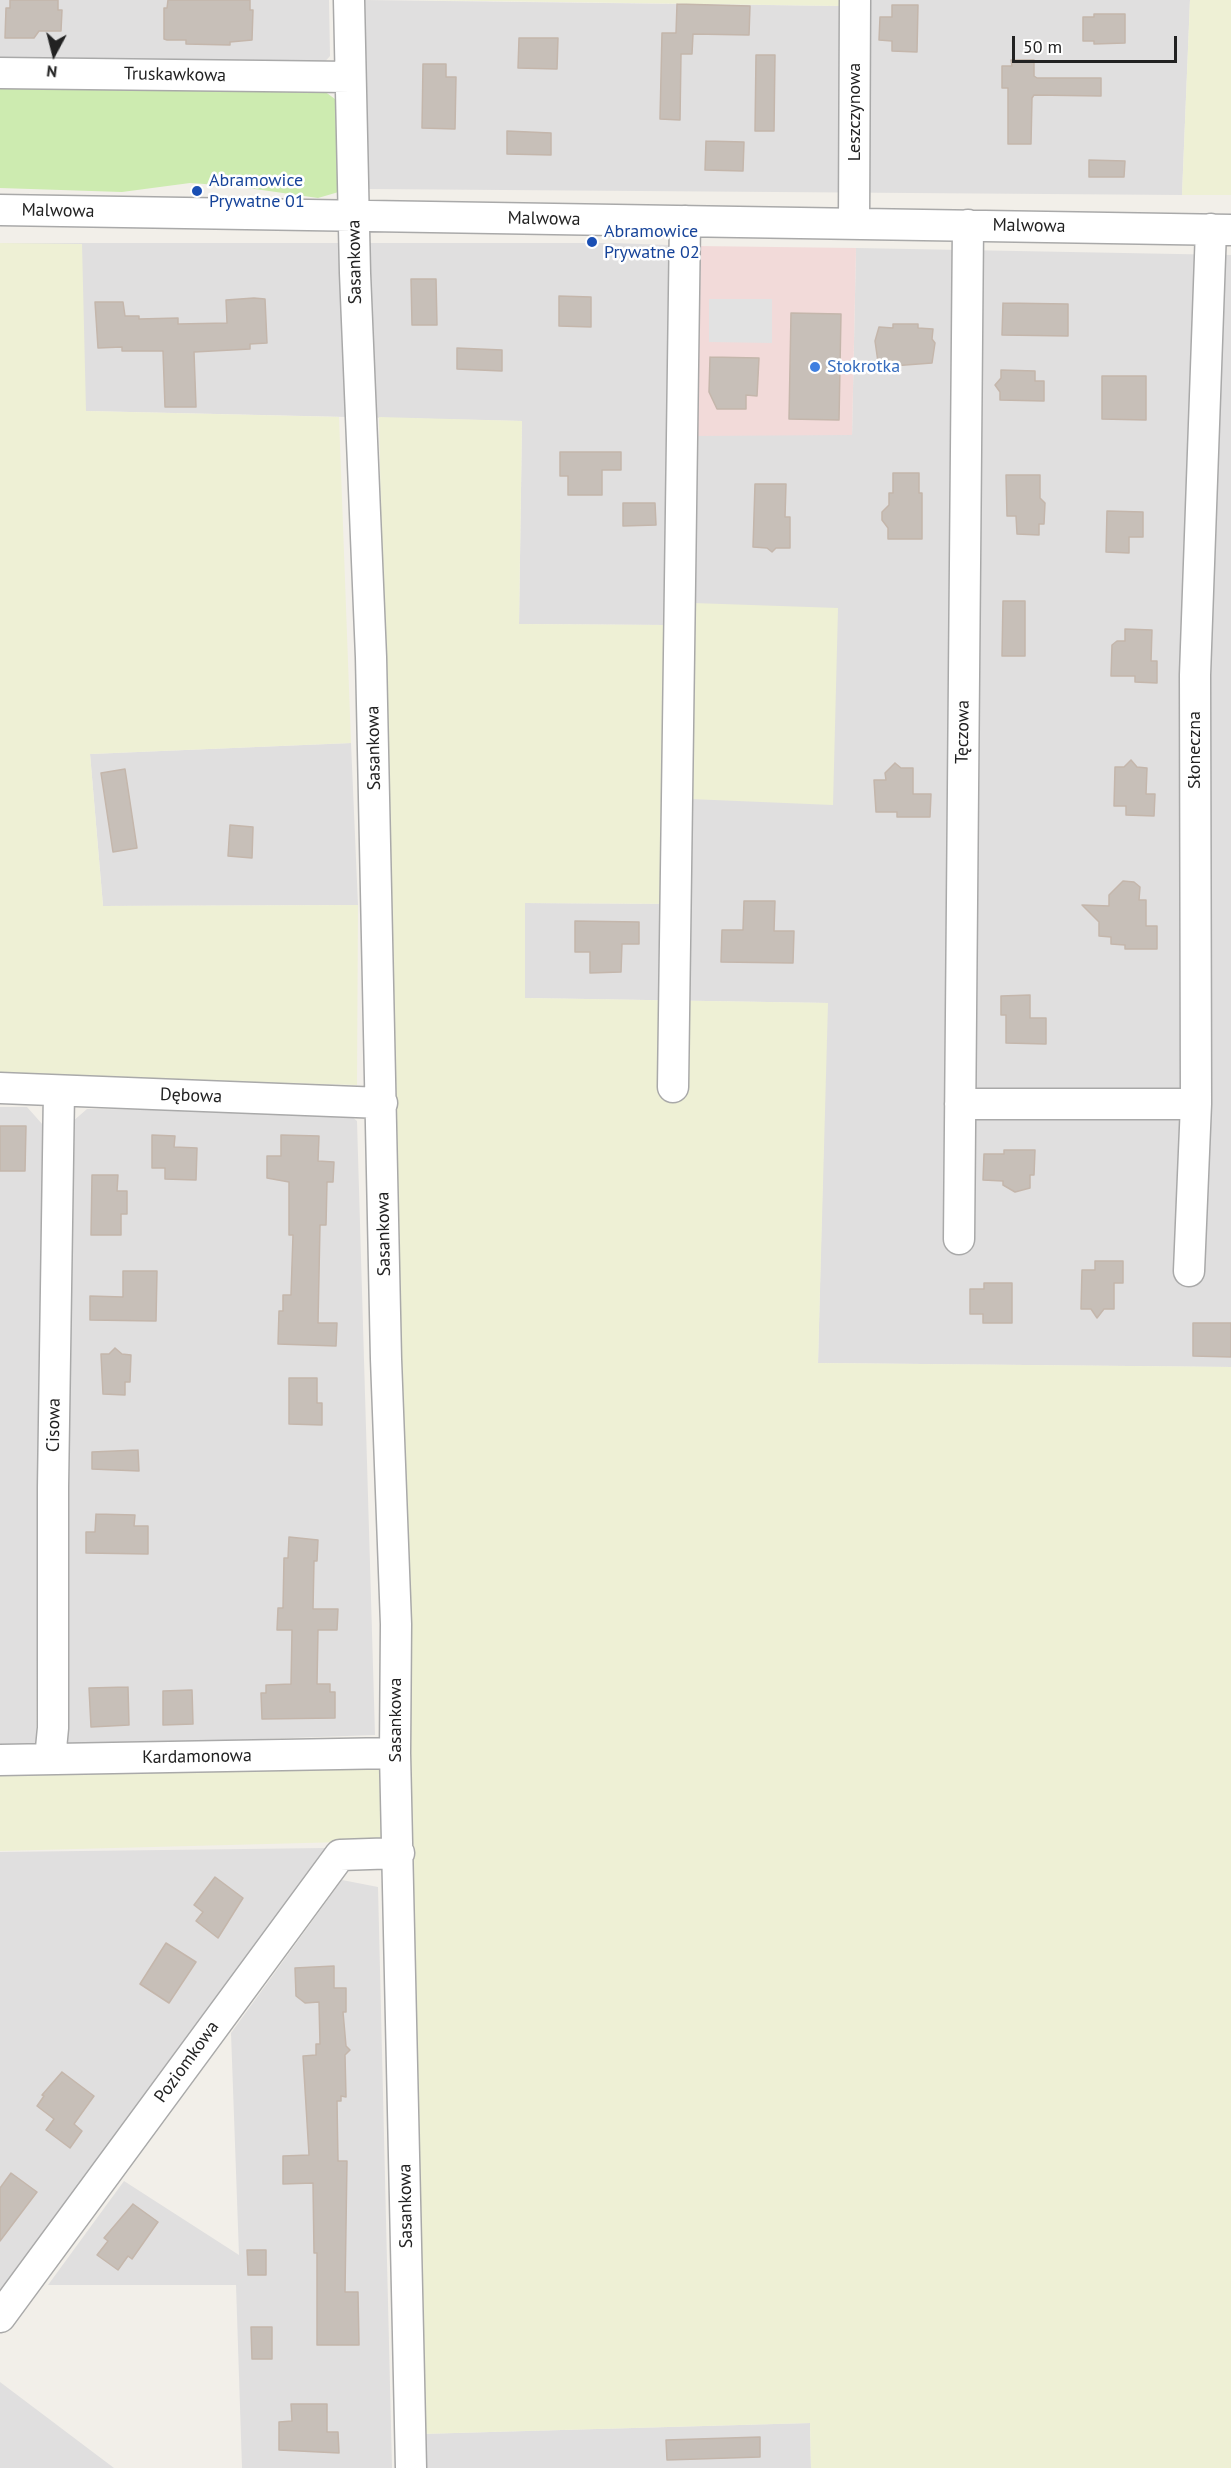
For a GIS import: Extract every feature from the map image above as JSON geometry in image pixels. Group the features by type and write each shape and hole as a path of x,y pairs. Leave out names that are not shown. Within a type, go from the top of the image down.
{"street":[{"name":"Sasankowa","path":"350,0 354,216 371,657 387,1371 396,1624 395,1753 411,2468"},
{"name":"Leszczynowa","path":"854,224 855,0"},
{"name":"Truskawkowa","path":"0,73 350,77"},
{"name":"Malwowa","path":"0,210 1221,229"},
{"path":"673,1087 685,221"},
{"name":"Tęczowa","path":"959,1239 968,225"},
{"name":"Słoneczna","path":"1189,1270 1196,1104 1195,675 1221,229"},
{"name":"Dębowa","path":"0,1088 382,1103"},
{"name":"Cisowa","path":"50,1759 53,1728 52,1487 59,1091"},
{"path":"960,1104 1196,1104"},
{"name":"Kardamonowa","path":"0,1760 395,1753"},
{"name":"Poziomkowa","path":"0,2317 340,1855 399,1853"}],"shaded area":[{"path":"0,0 329,0 330,56 321,66 0,59"},
{"path":"363,0 844,6 845,0 1190,0 1182,195 368,189"},
{"path":"0,243 614,243 696,246 852,435 856,248 1231,255 1231,1367 818,1363 827,1003 525,998 525,903 686,904 664,603 664,625 519,624 522,421 0,409"},
{"path":"696,246 856,248 852,435 694,436"},
{"path":"709,299 772,299 772,343 709,342"},
{"path":"351,743 358,905 103,906 90,754"},
{"path":"0,1107 27,1107 43,1125 36,1746 0,1747"},
{"path":"87,1109 345,1111 357,1121 375,1735 63,1746 72,1122"},
{"path":"326,1848 0,2294 0,1852"},
{"path":"342,1880 378,1887 392,2468 242,2468 236,2285 48,2285 124,2181 239,2255 231,2033"},
{"path":"0,2382 114,2468 0,2468"},
{"path":"810,2423 811,2468 419,2468 419,2434"}],"green space":[{"path":"414,0 845,0 845,6"},
{"path":"1190,0 1231,0 1231,195 1182,195"},
{"path":"0,85 316,85 339,102 342,191 318,198 234,186 190,183 122,192 0,188"},
{"path":"0,243 82,244 86,411 339,417 351,743 90,754 103,906 358,905 357,1085 0,1076"},
{"path":"379,417 522,421 519,624 664,625 664,602 838,608 833,805 690,799 686,904 525,903 525,998 828,1003 818,1363 1231,1367 1231,2468 811,2468 810,2423 419,2434"},
{"path":"379,1763 382,1841 0,1851 0,1766"}],"building":[{"path":"10,0 58,0 58,10 62,10 61,31 39,31 34,38 5,38 6,8 10,8"},
{"path":"168,0 250,0 250,10 253,10 252,40 230,42 230,45 186,44 186,40 164,39 164,8 167,8"},
{"path":"677,4 750,6 749,35 693,34 692,54 681,54 680,120 660,119 662,33 676,33"},
{"path":"892,5 918,5 917,52 892,51 892,41 879,40 880,17 892,17"},
{"path":"1094,14 1125,14 1125,43 1094,44 1094,41 1083,41 1083,17 1094,17"},
{"path":"519,38 558,38 557,69 518,68"},
{"path":"756,55 775,55 774,131 755,131"},
{"path":"1011,60 1034,60 1034,76 1037,78 1101,78 1101,96 1034,95 1032,98 1031,144 1008,144 1008,88 1002,88 1002,66 1012,66"},
{"path":"423,64 446,64 446,77 456,77 455,129 422,128"},
{"path":"507,131 551,133 551,155 507,154"},
{"path":"706,141 744,142 743,171 705,170"},
{"path":"1089,160 1125,161 1124,177 1089,177"},
{"path":"411,279 436,279 437,325 412,325"},
{"path":"559,296 591,297 591,327 559,326"},
{"path":"265,299 267,343 250,344 250,349 194,352 196,407 165,407 163,351 122,351 122,347 98,348 95,302 123,302 125,316 139,316 139,319 178,318 178,324 227,323 226,300"},
{"path":"1003,303 1068,304 1068,336 1002,335"},
{"name":"Stokrotka","path":"791,313 841,314 839,420 789,419"},
{"path":"893,324 918,324 918,328 933,329 932,339 935,343 932,363 892,366 892,363 878,362 875,341 879,327 893,328"},
{"path":"457,348 502,350 502,371 457,369"},
{"path":"710,357 759,358 757,396 746,395 746,409 717,409 709,392"},
{"path":"1001,370 1035,371 1035,381 1044,381 1044,401 1000,400 1000,392 995,385 1001,378"},
{"path":"1102,376 1146,376 1146,420 1102,419"},
{"path":"560,452 621,452 621,470 602,470 602,495 568,495 568,476 560,476"},
{"path":"893,473 919,473 919,493 922,493 922,539 888,539 888,528 882,520 882,512 889,505 889,493 893,493"},
{"path":"1006,475 1040,475 1040,498 1045,503 1044,524 1039,524 1039,535 1017,534 1016,516 1007,516"},
{"path":"755,484 786,484 785,517 790,517 790,548 776,548 772,552 767,548 753,547"},
{"path":"623,503 655,503 656,525 623,526"},
{"path":"1107,511 1143,512 1143,537 1129,537 1129,553 1106,552"},
{"path":"1003,601 1025,601 1025,656 1002,656"},
{"path":"1125,629 1152,630 1151,661 1157,661 1157,683 1135,682 1135,676 1111,676 1112,645 1117,641 1125,641"},
{"path":"1131,760 1137,767 1147,768 1146,794 1155,794 1154,816 1126,815 1126,806 1114,806 1115,767 1124,767"},
{"path":"895,763 901,768 913,768 913,794 931,794 930,817 897,817 897,812 876,812 874,780 886,780 885,773"},
{"path":"125,769 137,848 113,852 101,773"},
{"path":"230,825 253,827 252,858 228,856"},
{"path":"1123,881 1134,882 1140,887 1139,900 1146,900 1146,926 1157,926 1157,949 1125,949 1125,945 1111,944 1111,937 1099,936 1099,922 1082,905 1109,906 1109,895"},
{"path":"744,901 775,901 774,931 794,931 793,963 721,962 722,930 743,930"},
{"path":"575,921 639,922 639,944 622,944 621,972 590,973 590,952 575,952"},
{"path":"1030,995 1030,1018 1046,1018 1046,1044 1006,1043 1006,1015 1001,1015 1001,996"},
{"path":"0,1126 26,1126 25,1171 0,1171"},
{"path":"152,1135 175,1136 174,1147 197,1148 196,1180 165,1179 165,1168 152,1168"},
{"path":"281,1135 319,1136 318,1161 334,1162 333,1182 327,1182 326,1225 320,1225 318,1323 337,1323 336,1346 278,1344 279,1311 283,1311 283,1295 291,1295 293,1235 289,1235 289,1182 267,1178 267,1156 281,1156"},
{"path":"1004,1150 1035,1150 1034,1175 1030,1175 1030,1188 1015,1192 1003,1185 1003,1181 983,1180 984,1154 1004,1154"},
{"path":"92,1175 118,1175 117,1191 127,1191 127,1214 121,1214 121,1235 91,1235"},
{"path":"1095,1261 1123,1261 1123,1283 1114,1283 1114,1309 1104,1309 1097,1318 1091,1309 1081,1309 1082,1270 1095,1270"},
{"path":"123,1271 157,1271 156,1321 90,1320 90,1296 123,1297"},
{"path":"984,1283 1012,1283 1012,1323 983,1323 983,1314 970,1314 970,1289 984,1289"},
{"path":"1193,1323 1231,1323 1231,1357 1193,1356"},
{"path":"115,1348 122,1354 131,1355 130,1382 125,1382 125,1395 103,1394 101,1354 109,1354"},
{"path":"289,1378 317,1378 317,1403 322,1403 322,1425 289,1424"},
{"path":"138,1450 139,1471 92,1469 92,1452"},
{"path":"96,1514 135,1515 134,1526 148,1526 148,1554 86,1553 86,1532 95,1532"},
{"path":"289,1537 318,1540 317,1561 314,1561 313,1609 338,1609 337,1630 318,1630 317,1684 330,1684 330,1692 335,1692 335,1718 262,1719 261,1693 266,1693 266,1685 291,1684 292,1630 277,1630 278,1608 283,1608 284,1558 288,1558"},
{"path":"128,1687 129,1725 91,1727 89,1688"},
{"path":"192,1690 193,1724 163,1725 163,1691"},
{"path":"215,1877 243,1898 218,1938 196,1921 203,1912 194,1905"},
{"path":"166,1943 196,1962 169,2003 140,1984"},
{"path":"334,1966 334,1988 346,1988 346,2012 343,2012 346,2046 350,2050 345,2055 346,2097 341,2096 341,2101 337,2101 338,2161 347,2161 345,2292 358,2292 359,2345 317,2345 317,2253 314,2253 313,2183 283,2184 283,2156 309,2155 303,2056 316,2055 316,2044 320,2044 319,2002 305,2003 296,1996 295,1968"},
{"path":"62,2072 94,2096 74,2124 82,2131 70,2148 46,2130 54,2119 37,2106 44,2096 42,2095"},
{"path":"11,2173 37,2192 0,2241 0,2188"},
{"path":"133,2204 158,2222 132,2259 128,2256 118,2270 97,2255 108,2241 104,2238"},
{"path":"247,2250 266,2250 266,2275 248,2275"},
{"path":"251,2327 272,2327 272,2359 252,2359"},
{"path":"291,2404 327,2404 327,2432 338,2432 339,2453 279,2450 279,2422 292,2421"},
{"path":"760,2437 760,2457 667,2460 666,2440"}],"place":[{"name":"Abramowice Prywatne 01","path":"197,191"},
{"name":"Abramowice Prywatne 02","path":"592,242"},
{"name":"Stokrotka","path":"815,367"}]}
